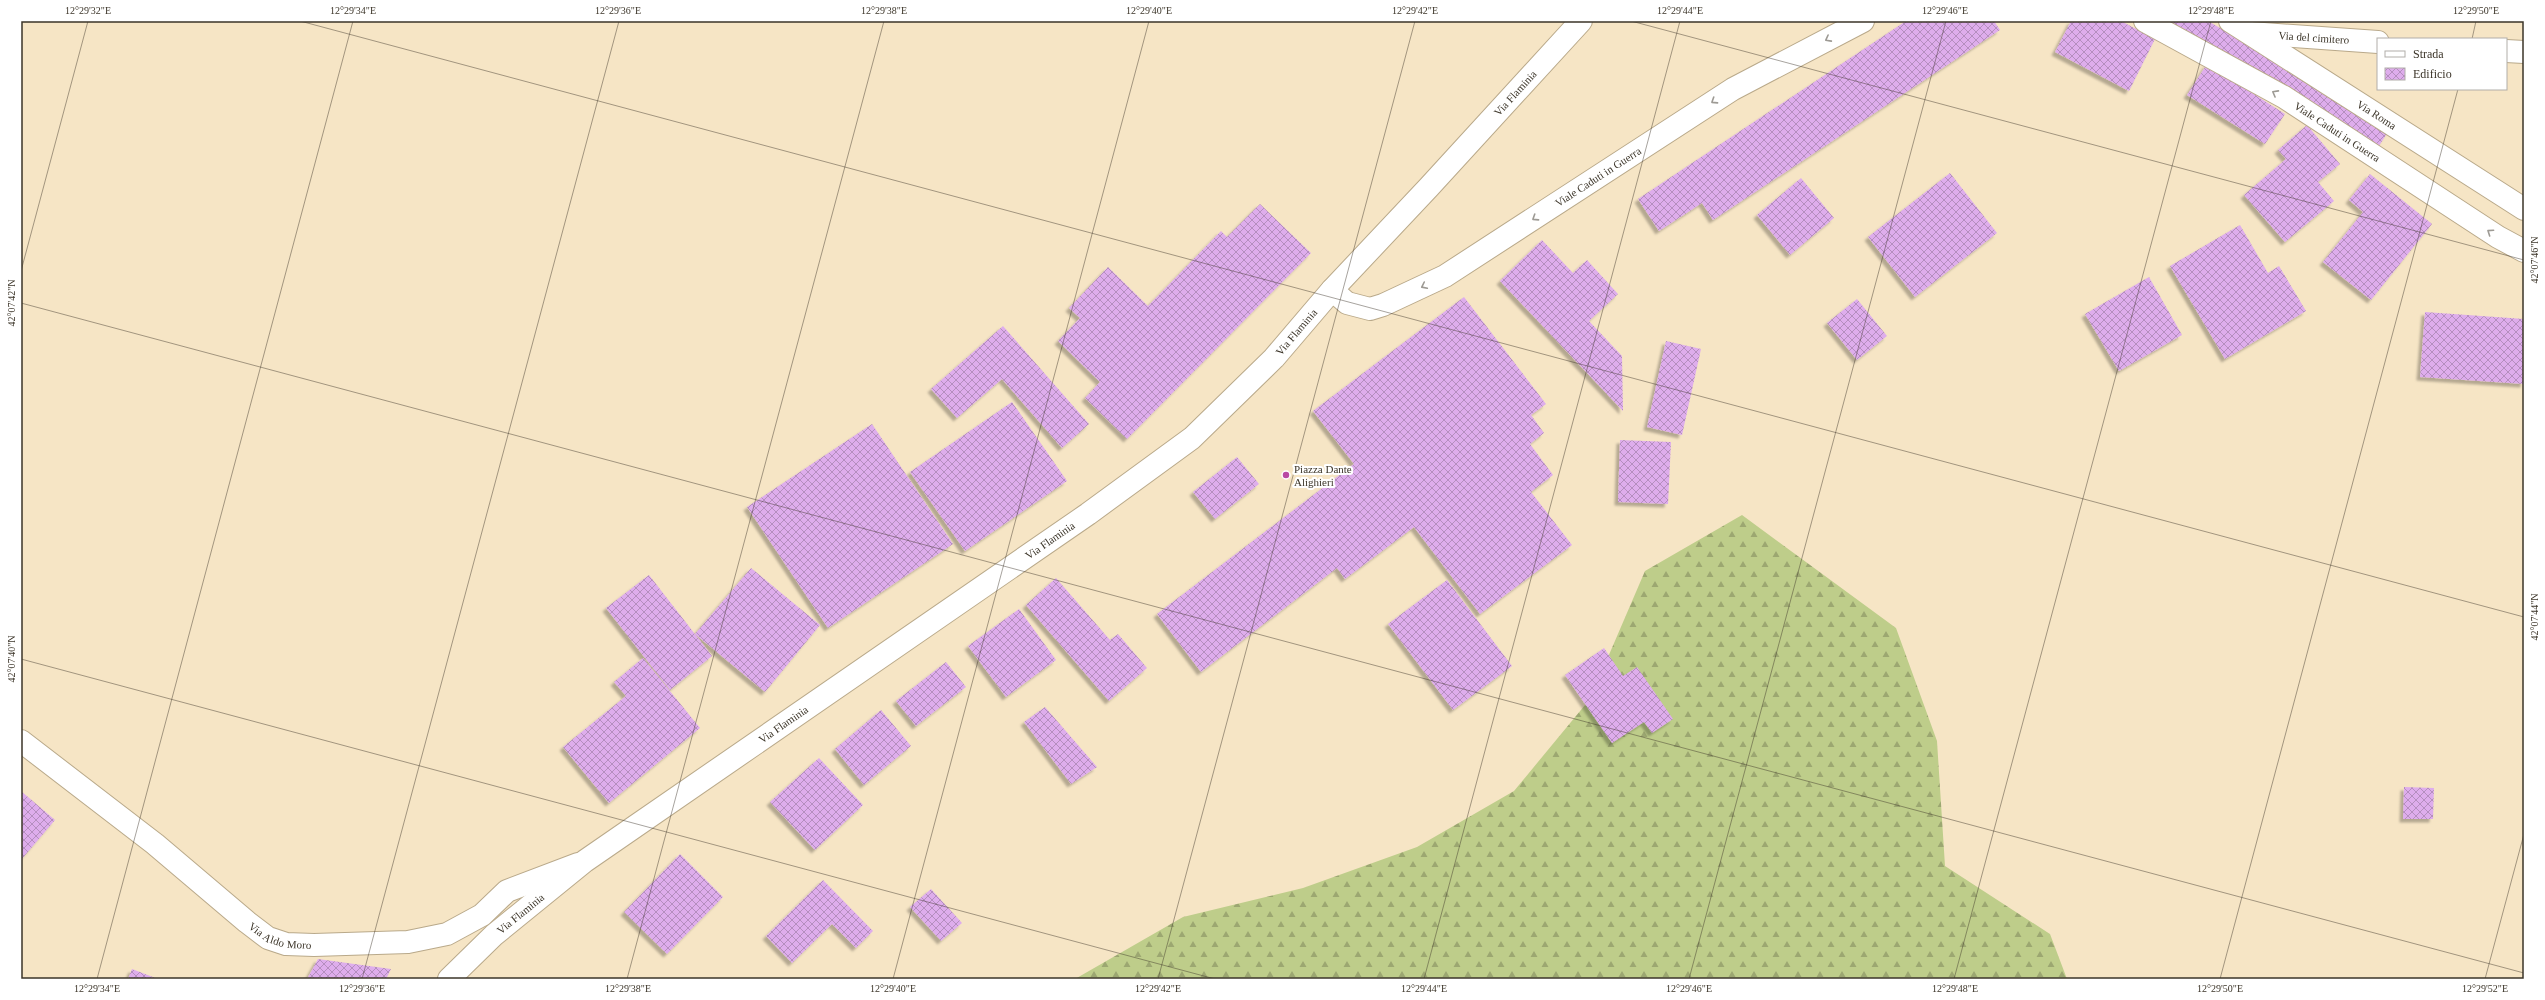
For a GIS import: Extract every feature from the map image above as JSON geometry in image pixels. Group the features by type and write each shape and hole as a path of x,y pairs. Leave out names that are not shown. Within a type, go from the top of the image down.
{"street":[{"name":"Viale Caduti in Guerra","path":"1332,290 1347,303 1370,309 1383,305 1445,276 1733,89 1863,21"},
{"name":"Viale Caduti in Guerra","path":"2145,21 2284,97 2362,146 2498,237 2524,251"},
{"name":"Via Roma","path":"2230,21 2524,209"},
{"name":"Via Flaminia","path":"449,979 494,935 585,861 1081,518 1192,438 1274,358 1332,290 1430,187 1575,23"},
{"name":"Via del cimitero","path":"2250,33 2377,42"},
{"path":"2507,51 2524,52"},
{"name":"Via Aldo Moro","path":"21,741 155,844 247,922 268,938 286,944 314,945 408,942 447,934 482,915 507,891 585,861"}],"green space":[{"path":"1742,515 1896,628 1937,741 1945,866 2050,934 2067,979 1075,979 1183,917 1303,888 1417,847 1514,791 1590,699 1645,571"}],"building":[{"path":"1906,21 1994,21 2000,30 1713,220 1702,203 1659,231 1638,199"},
{"path":"2071,21 2121,21 2155,39 2129,91 2055,52"},
{"path":"2156,21 2208,21 2391,127 2377,149"},
{"path":"2207,64 2285,114 2265,144 2187,95"},
{"path":"2307,125 2340,164 2318,182 2334,201 2285,242 2244,195 2286,159 2278,150"},
{"path":"1950,173 1997,233 1915,297 1868,237"},
{"path":"2370,174 2432,224 2371,300 2323,262 2363,212 2349,200"},
{"path":"1801,178 1834,218 1790,255 1757,215"},
{"path":"1260,204 1311,253 1127,439 1085,398 1100,382 1058,341 1080,318 1069,308 1108,267 1148,306 1221,231 1227,237"},
{"path":"2240,225 2268,273 2279,266 2306,311 2225,359 2170,266"},
{"path":"1542,240 1573,273 1587,260 1618,294 1589,321 1622,356 1623,411 1500,281"},
{"path":"2149,277 2182,335 2119,371 2085,314"},
{"path":"1464,297 1546,404 1531,415 1544,433 1530,444 1553,475 1531,492 1572,545 1480,614 1414,527 1345,579 1337,568 1201,672 1157,614 1354,464 1313,411"},
{"path":"1857,299 1887,336 1857,360 1827,323"},
{"path":"2425,312 2524,319 2524,384 2420,377"},
{"path":"1003,326 1089,424 1062,448 1002,379 957,418 931,389"},
{"path":"1666,341 1701,349 1682,435 1647,427"},
{"path":"1012,402 1067,481 965,551 910,472"},
{"path":"872,424 953,544 828,628 747,507"},
{"path":"1620,440 1671,442 1668,504 1618,502"},
{"path":"1237,457 1259,484 1215,519 1193,492"},
{"path":"751,568 820,625 765,692 695,634"},
{"path":"649,575 712,656 670,690 606,608"},
{"path":"1056,578 1110,640 1118,634 1147,668 1109,701 1026,605"},
{"path":"1447,580 1512,666 1453,710 1388,624"},
{"path":"1019,609 1056,660 1006,697 968,646"},
{"path":"1604,648 1623,676 1637,667 1673,719 1652,733 1644,722 1612,743 1565,675"},
{"path":"643,658 700,728 609,803 563,747 626,696 614,682"},
{"path":"946,662 966,687 916,726 896,701"},
{"path":"1045,707 1097,767 1071,784 1024,722"},
{"path":"881,710 911,746 864,785 835,749"},
{"path":"819,758 863,805 815,850 770,802"},
{"path":"2404,787 2434,788 2433,819 2403,819"},
{"path":"21,791 55,820 21,860"},
{"path":"680,854 723,897 667,954 624,912"},
{"path":"823,880 873,931 856,948 832,924 792,963 766,936"},
{"path":"931,889 962,923 941,941 910,907"},
{"path":"318,959 391,969 386,979 307,979"},
{"path":"132,969 158,979 128,979"}],"place":[{"name":"Piazza Dante Alighieri","path":"1286,475"}]}
